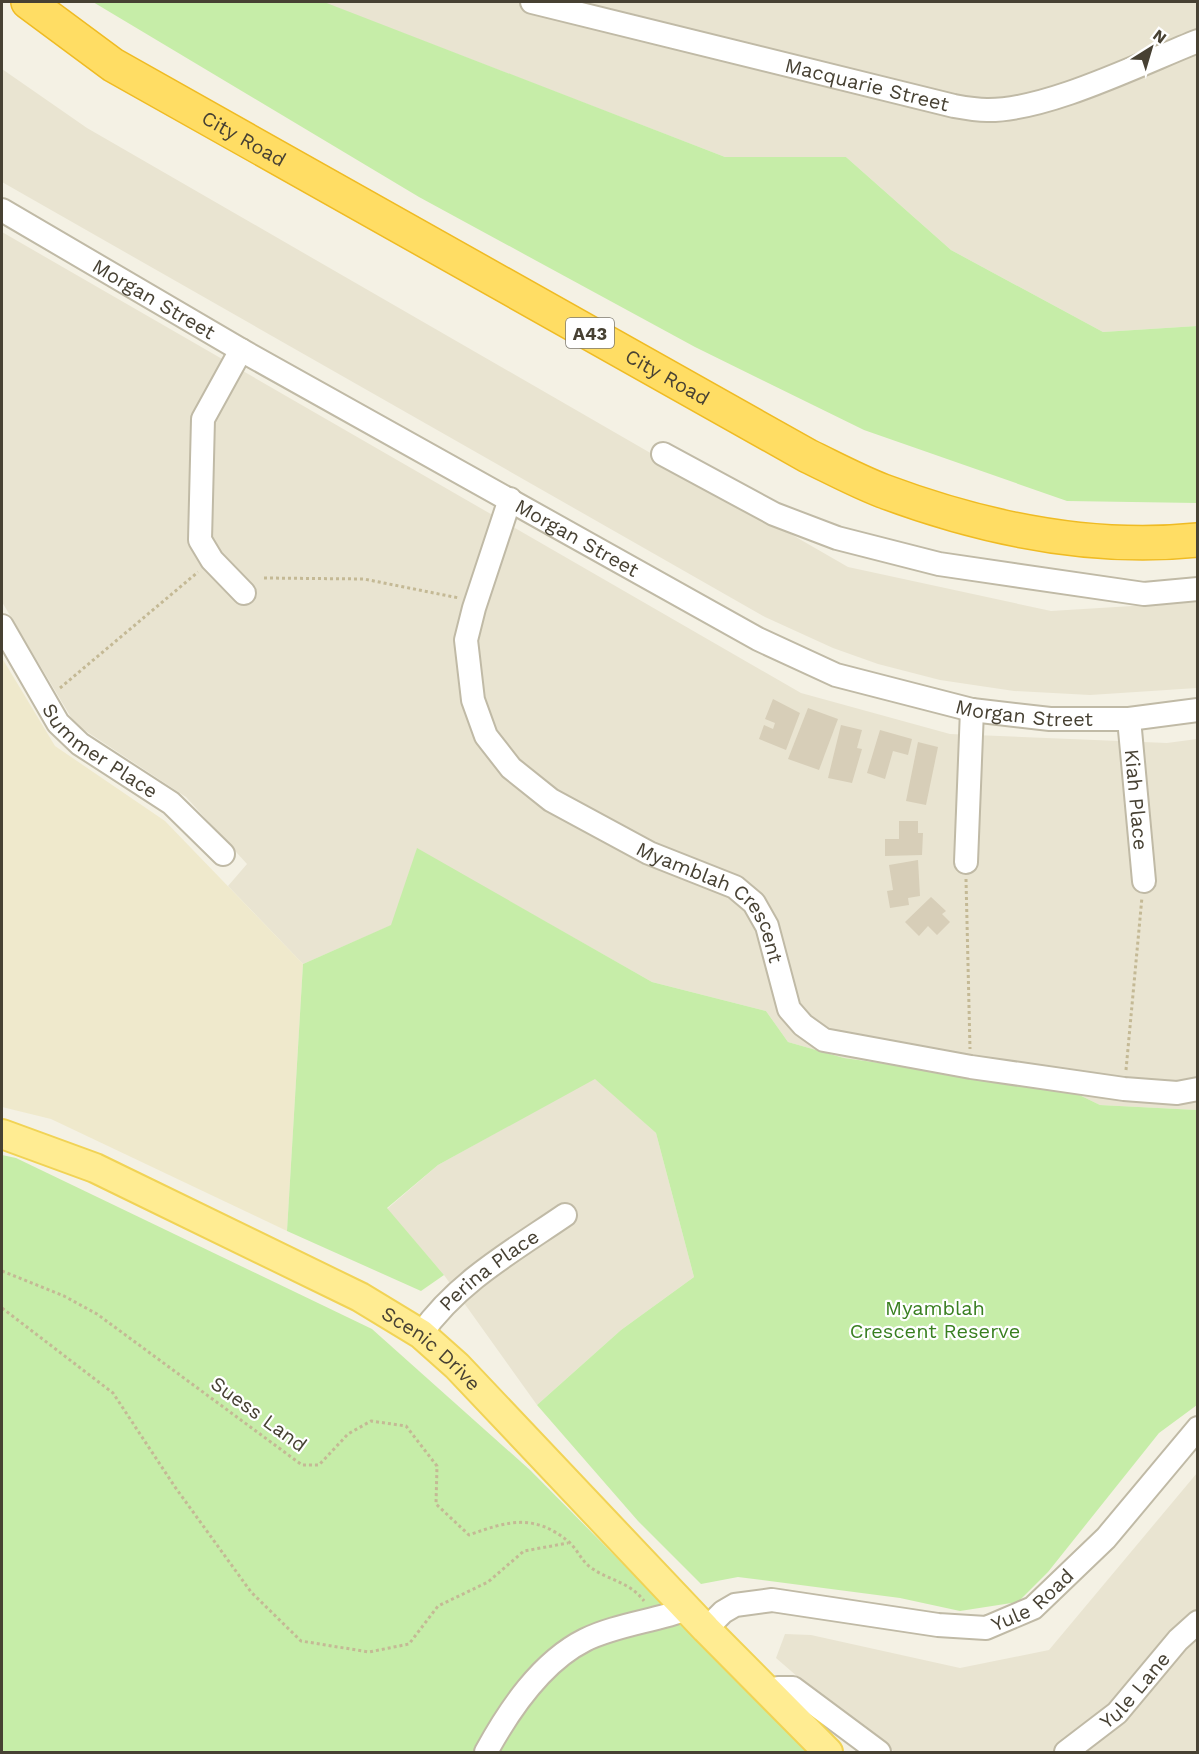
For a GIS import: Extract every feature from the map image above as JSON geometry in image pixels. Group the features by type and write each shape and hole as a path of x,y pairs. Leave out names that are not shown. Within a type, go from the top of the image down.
{"highway":[{"name":"City Road","path":"28,2 113,65 808,456 880,490 944,512 1012,530 1131,542 1197,540"}],"main road":[{"name":"Scenic Drive","path":"2,1134 95,1168 360,1297 422,1334 457,1366 705,1629 828,1752"}],"street":[{"name":"Macquarie Street","path":"532,2 954,106 987,110 1022,106 1058,96 1197,41"},
{"name":"Morgan Street","path":"2,210 241,350 758,639 836,675 972,710 1050,719 1129,719 1197,710"},
{"path":"241,350 203,419 200,540 212,560 244,593"},
{"path":"663,454 774,514 837,538 928,561 1144,594 1197,589"},
{"name":"Myamblah Crescent","path":"510,499 474,608 466,640 473,700 486,736 511,768 551,800 649,853 735,888 754,903 767,926 789,1009 803,1025 824,1040 971,1067 1124,1089 1177,1093 1197,1089"},
{"name":"Summer Place","path":"2,626 58,723 80,744 171,802 223,854"},
{"path":"966,862 972,710"},
{"name":"Kiah Place","path":"1129,719 1144,881"},
{"name":"Perina Place","path":"422,1334 439,1309 475,1278 565,1215"},
{"name":"Yule Road","path":"705,1629 723,1612 735,1605 772,1600 938,1625 986,1628 1034,1608 1106,1538 1197,1428"},
{"path":"486,1752 504,1720 552,1664 586,1640 687,1608"},
{"name":"Yule Lane","path":"1066,1752 1117,1713 1178,1640 1197,1622"},
{"path":"768,1692 778,1688 793,1688 879,1752"}],"path":[{"path":"55,692 199,571"},
{"path":"264,578 364,579 459,598"},
{"path":"966,862 971,1067"},
{"path":"1124,1089 1144,881"},
{"name":"Suess Land","path":"2,1271 64,1296 97,1314 302,1465 319,1465 348,1434 371,1421 406,1426 437,1466 436,1504 469,1535 506,1522 528,1522 570,1543 589,1566 618,1579 637,1592 657,1618"},
{"path":"2,1308 113,1393 175,1487 251,1592 302,1641 369,1652 408,1644 438,1605 488,1582 524,1551 570,1543"}],"shaded area":[{"path":"322,2 1197,2 1197,326 1103,332 951,250 846,157 725,157"},
{"path":"2,69 87,128 848,567 1051,611 1197,602 1197,688 1090,695 1014,691 940,680 878,664 833,648 765,617 2,182"},
{"path":"2,232 801,693 950,734 1167,743 1197,739 1197,1110 1100,1105 1067,1089 844,1058 788,1042 766,1011 652,982 417,849 392,925 303,964 228,886 247,864 186,797 75,724 2,602"},
{"path":"2,658 55,746 165,821 303,964 287,1231 51,1119 2,1107"},
{"path":"595,1078 656,1133 694,1277 621,1330 537,1405 444,1275 387,1209 438,1165"},
{"path":"1197,1473 1197,1752 895,1752 843,1716 776,1658 785,1634 811,1635 960,1668 1049,1650"}],"green space":[{"path":"93,2 324,2 725,157 846,157 951,250 1103,332 1197,326 1197,503 1067,501 864,430 695,347 419,197"},
{"name":"Myamblah Crescent Reserve","path":"417,848 652,982 766,1011 788,1042 844,1058 1067,1089 1100,1105 1197,1110 1197,1405 1159,1433 1048,1572 1018,1602 960,1611 900,1598 738,1577 701,1584 638,1521 537,1405 621,1330 694,1277 656,1133 595,1079 438,1165 387,1208 444,1275 421,1291 287,1231 303,964 391,925"},
{"path":"2,1155 16,1158 372,1329 530,1470 809,1752 2,1752"}],"building":[{"path":"773,699 800,713 786,750 759,739 764,725 773,729 775,723 765,719"},
{"path":"808,708 838,719 819,770 788,759"},
{"path":"841,725 862,730 857,748 862,749 852,783 828,778"},
{"path":"880,730 912,739 908,755 893,751 885,779 867,773"},
{"path":"918,742 938,747 926,805 906,801"},
{"path":"899,821 918,821 918,833 923,833 922,855 885,856 885,839 899,839"},
{"path":"918,860 920,896 908,898 909,905 890,908 887,891 893,890 889,865"},
{"path":"931,897 946,911 942,914 950,922 937,935 928,926 919,936 905,922"}]}
